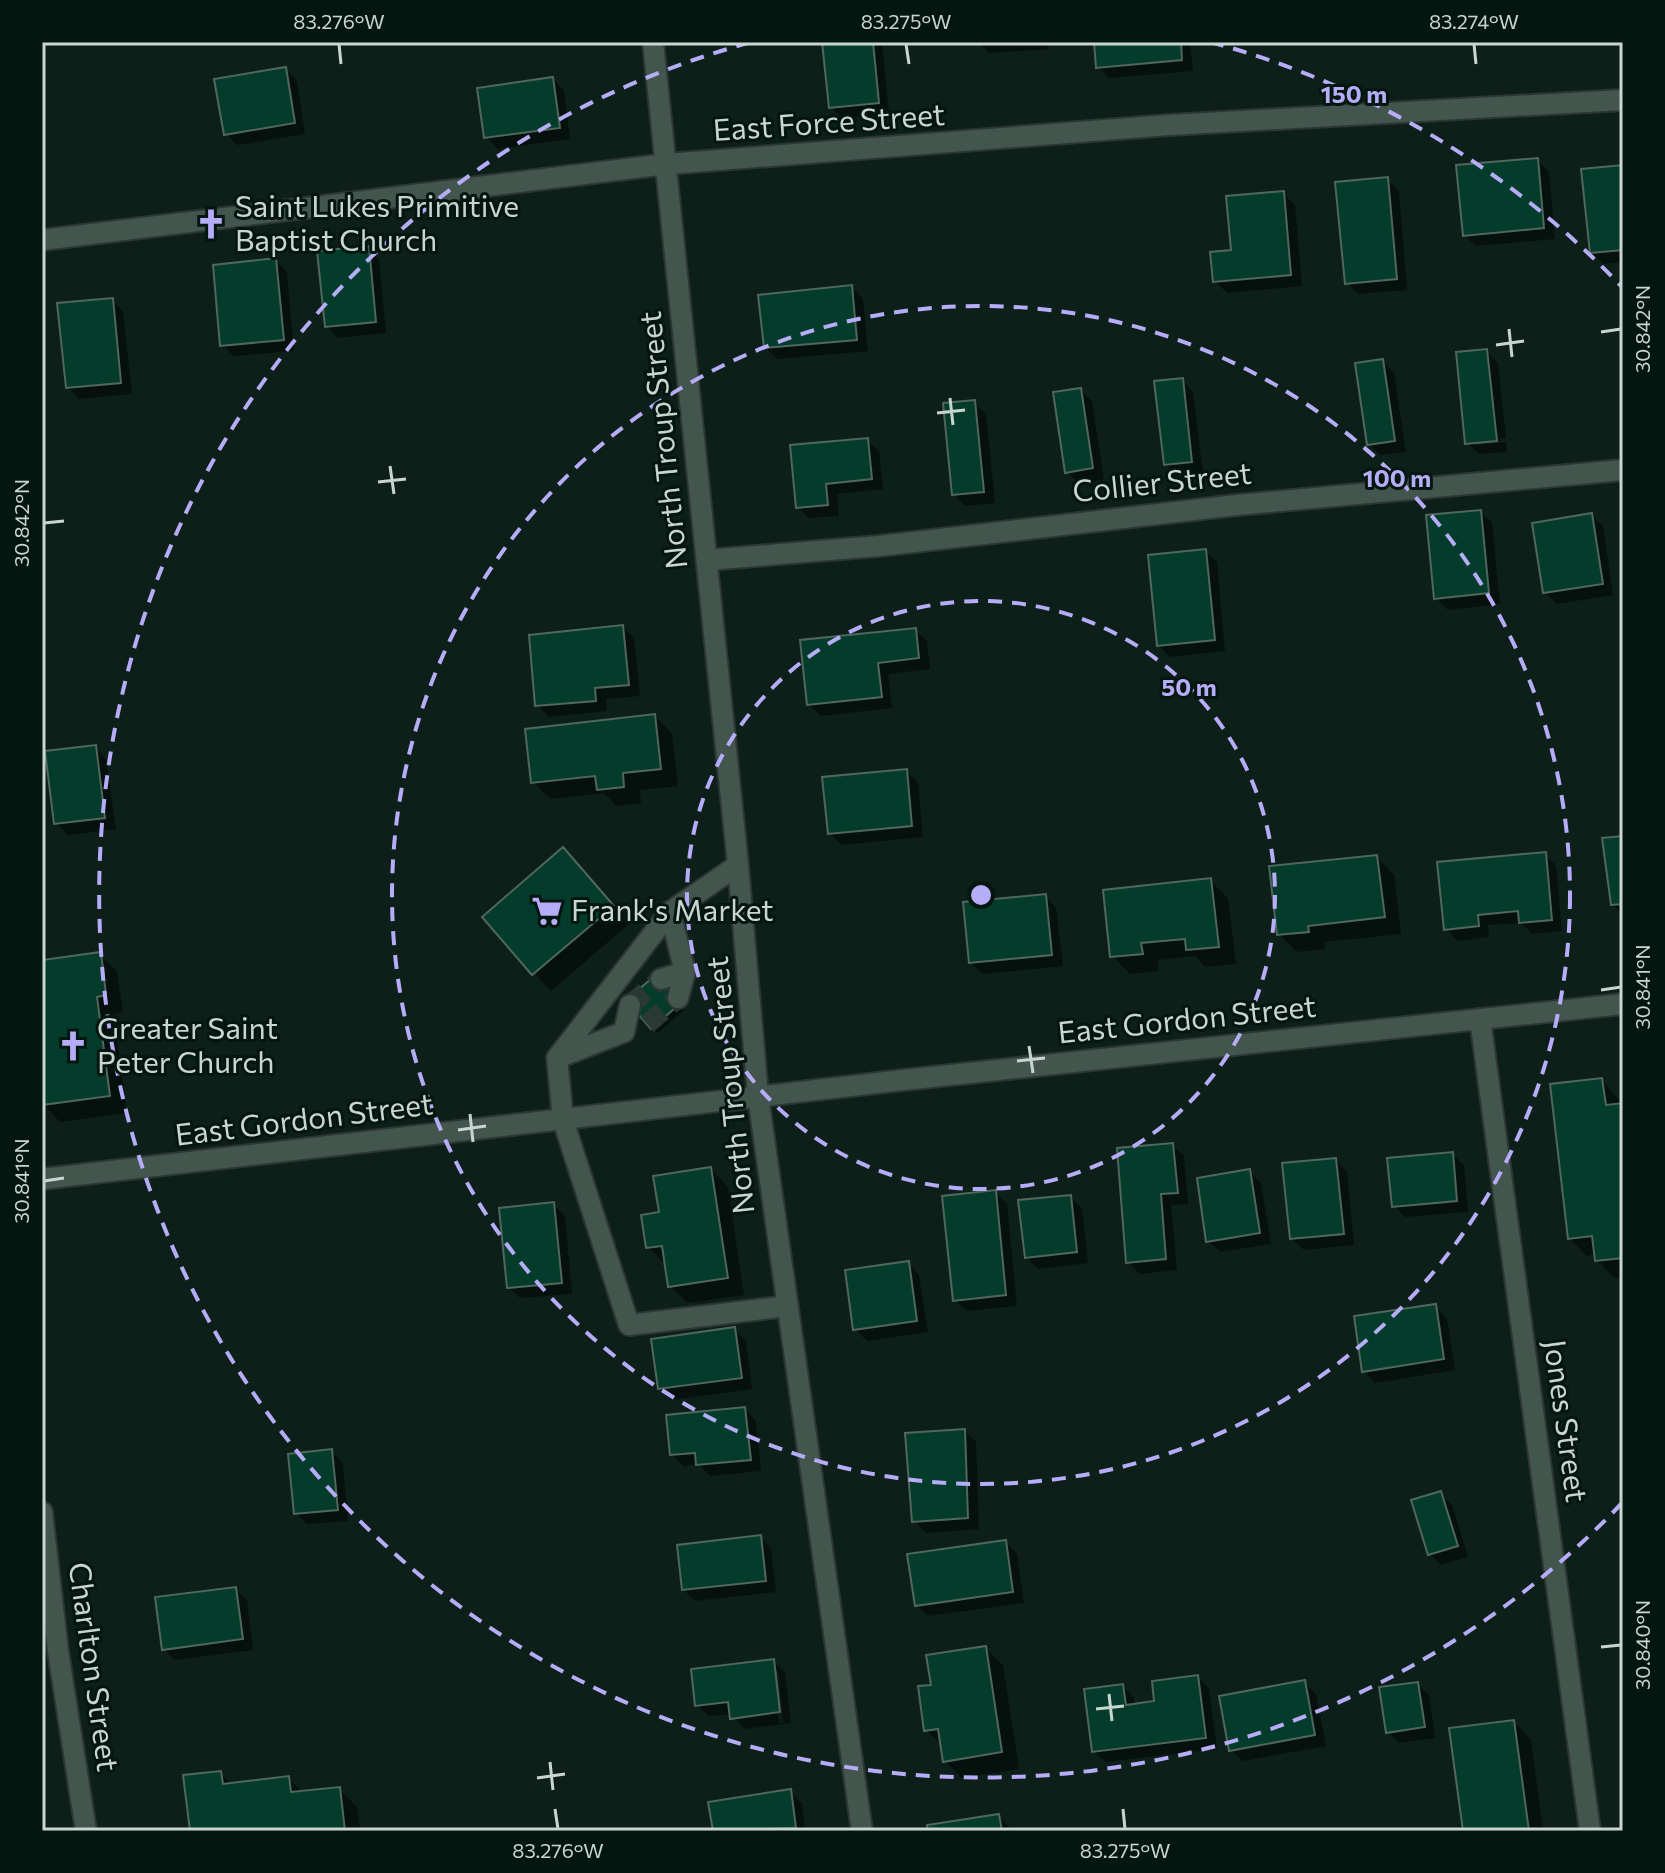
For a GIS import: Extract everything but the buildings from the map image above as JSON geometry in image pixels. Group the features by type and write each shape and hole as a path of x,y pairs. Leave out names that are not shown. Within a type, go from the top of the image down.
{"street":[{"name":"North Troup Street","path":"653,42 738,865 758,1096 862,1831"},
{"name":"East Force Street","path":"42,240 667,164 1169,125 1623,100"},
{"name":"Collier Street","path":"707,560 879,546 1192,510 1623,470"},
{"path":"738,865 670,912 557,1058 563,1120 629,1325 788,1306"},
{"path":"670,912 685,972 678,998"},
{"path":"661,979 685,972"},
{"name":"East Gordon Street","path":"42,1179 758,1096 1623,1004"},
{"path":"624,1032 630,1005"},
{"name":"Jones Street","path":"1480,1019 1590,1831"},
{"path":"557,1058 647,1024"},
{"name":"Charlton Street","path":"42,1512 58,1651 86,1831"}],"tunnel":[{"path":"630,1005 661,979"},
{"path":"647,1024 678,998"}],"place":[{"name":"Saint Lukes Primitive Baptist Church","path":"211,224"},
{"name":"Frank's Market","path":"547,911"},
{"name":"Greater Saint Peter Church","path":"73,1046"}]}
